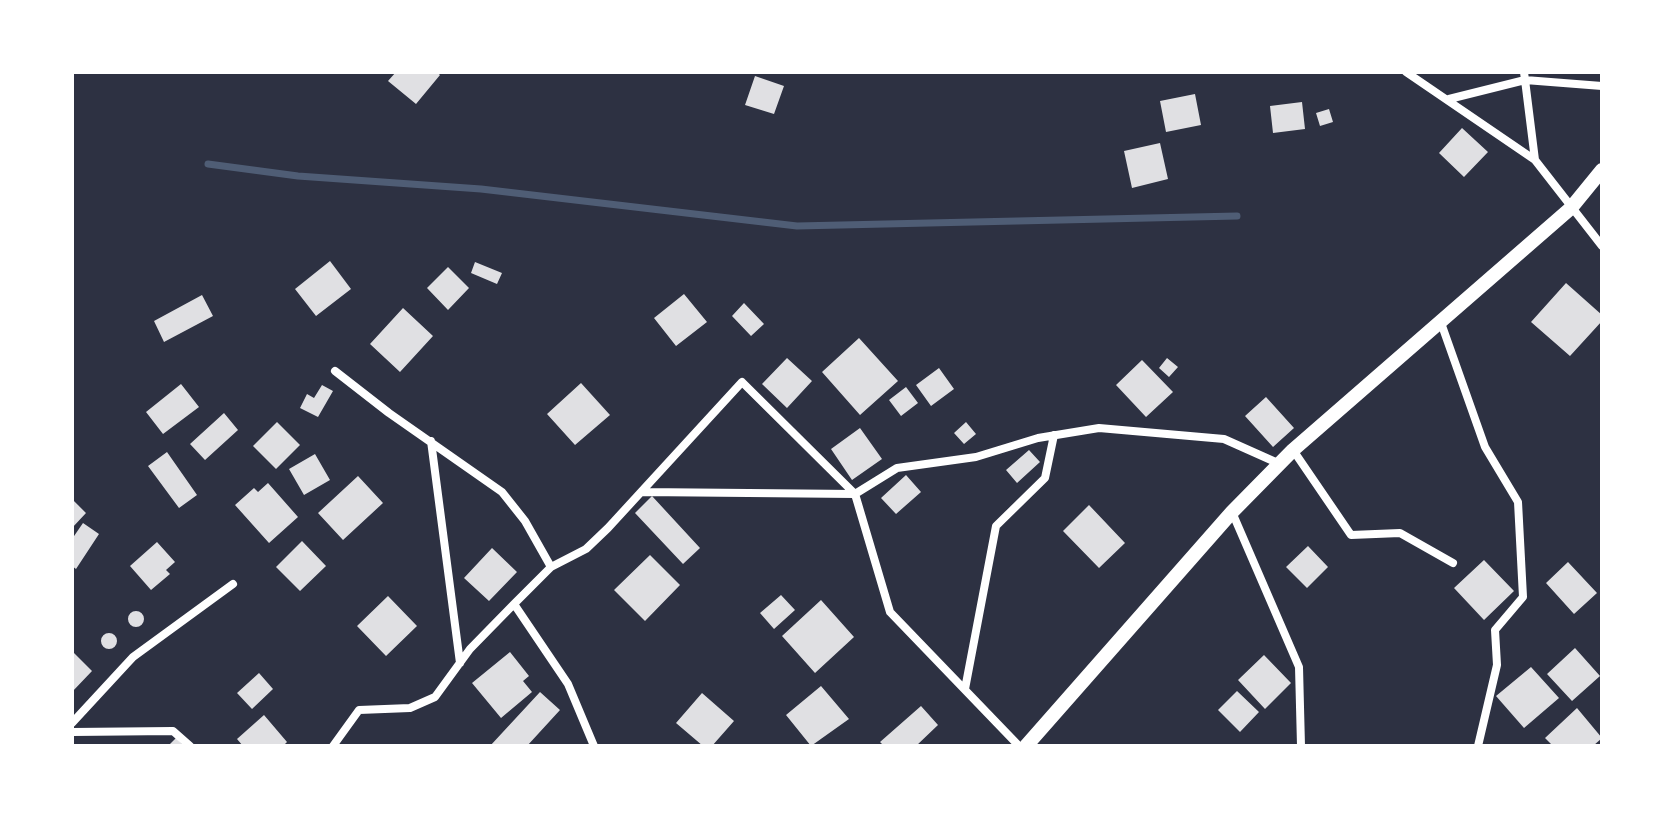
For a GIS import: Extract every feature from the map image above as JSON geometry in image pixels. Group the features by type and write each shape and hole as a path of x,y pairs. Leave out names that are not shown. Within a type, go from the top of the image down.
{"street":[{"path":"1406,72 1535,160 1602,246"},
{"path":"1449,99 1524,76 1602,86"},
{"path":"1524,76 1535,160"},
{"path":"1026,746 1232,512 1293,450 1571,208 1602,170"},
{"path":"1439,320 1485,447 1518,502 1523,597 1495,630 1497,665 1478,746"},
{"path":"335,371 502,492 525,521 551,567"},
{"path":"333,746 359,710 410,708 435,697 460,663 514,604 551,567 586,549 742,382 855,494 890,612 1019,746"},
{"path":"642,492 855,494 897,468 976,457 1054,435 1099,428 1224,439 1280,464"},
{"path":"965,689 996,526 1045,478 1054,435"},
{"path":"431,441 460,663"},
{"path":"1293,450 1351,535 1400,533 1453,563"},
{"path":"1232,512 1299,667 1301,746"},
{"path":"72,723 133,657 233,584"},
{"path":"514,604 568,684 594,746"},
{"path":"72,732 173,731 190,746"}],"building":[{"path":"396,72 437,72 440,75 416,104 388,81"},
{"path":"755,76 784,86 774,114 745,105"},
{"path":"1195,94 1201,125 1166,132 1160,101"},
{"path":"1302,102 1305,129 1273,133 1270,106"},
{"path":"1329,109 1333,122 1320,126 1316,113"},
{"path":"1462,128 1488,152 1464,177 1439,153"},
{"path":"1160,143 1168,179 1132,188 1124,151"},
{"path":"330,261 351,289 316,316 295,289"},
{"path":"475,262 502,273 497,284 471,273"},
{"path":"448,267 469,288 448,310 427,288"},
{"path":"1566,283 1602,315 1602,321 1570,356 1531,322"},
{"path":"684,294 707,322 676,346 654,318"},
{"path":"202,295 213,316 164,342 154,321"},
{"path":"744,303 764,324 751,336 732,316"},
{"path":"403,308 433,336 400,372 370,344"},
{"path":"859,338 898,381 860,415 822,372"},
{"path":"787,358 812,381 787,408 762,384"},
{"path":"1167,358 1178,367 1169,377 1159,368"},
{"path":"1142,360 1173,392 1146,417 1116,385"},
{"path":"939,368 954,389 931,406 916,385"},
{"path":"581,383 610,415 575,445 547,414"},
{"path":"181,384 199,407 163,434 146,412"},
{"path":"322,385 333,391 318,417 300,408 307,394 314,398"},
{"path":"906,387 918,403 901,416 889,400"},
{"path":"1266,397 1294,428 1273,447 1245,416"},
{"path":"224,413 238,430 205,460 190,444"},
{"path":"277,422 300,445 276,469 253,446"},
{"path":"966,422 976,434 964,444 954,433"},
{"path":"860,428 882,459 852,480 831,449"},
{"path":"1029,450 1040,462 1017,483 1006,470"},
{"path":"167,452 197,495 179,508 148,466"},
{"path":"315,454 330,480 304,495 289,469"},
{"path":"906,475 921,492 896,514 881,498"},
{"path":"358,476 383,503 343,540 318,513"},
{"path":"268,483 298,517 269,543 235,505 254,488 258,492"},
{"path":"652,496 700,548 683,564 635,513"},
{"path":"72,499 86,513 72,528"},
{"path":"1089,505 1125,543 1099,568 1063,531"},
{"path":"83,523 99,534 76,569 72,566 72,539"},
{"path":"302,541 326,566 300,591 276,567"},
{"path":"157,542 175,562 166,570 170,574 151,590 130,566"},
{"path":"1308,546 1328,567 1307,588 1286,567"},
{"path":"492,548 517,572 489,601 464,578"},
{"path":"650,555 680,585 645,621 614,590"},
{"path":"1484,560 1514,591 1484,620 1454,588"},
{"path":"1568,562 1597,593 1574,614 1546,583"},
{"path":"781,595 795,610 774,629 760,613"},
{"path":"388,596 417,626 386,656 357,626"},
{"path":"821,600 854,637 815,673 782,636"},
{"path":"133,611 139,611 144,619 142,625 133,627 128,622 128,616"},
{"path":"106,633 112,633 117,641 115,647 106,649 101,644 101,638"},
{"path":"1575,648 1600,676 1572,701 1547,674"},
{"path":"510,652 529,676 523,681 532,692 501,718 472,683"},
{"path":"74,653 92,671 72,692 72,655"},
{"path":"1264,655 1291,683 1265,709 1238,680"},
{"path":"1531,667 1559,698 1524,728 1496,696"},
{"path":"259,673 273,689 252,709 237,693"},
{"path":"821,686 849,719 811,746 786,715"},
{"path":"1237,691 1259,712 1240,732 1218,710"},
{"path":"540,692 560,710 527,746 490,746"},
{"path":"702,693 734,721 712,746 703,746 676,723"},
{"path":"921,706 938,725 916,746 884,746 880,742"},
{"path":"1577,708 1602,738 1593,746 1553,746 1545,738"},
{"path":"264,715 287,742 283,746 243,746 237,739"},
{"path":"176,738 184,746 168,746"}],"waterway":[{"path":"208,164 298,176 481,189 797,226 1237,216"}]}
